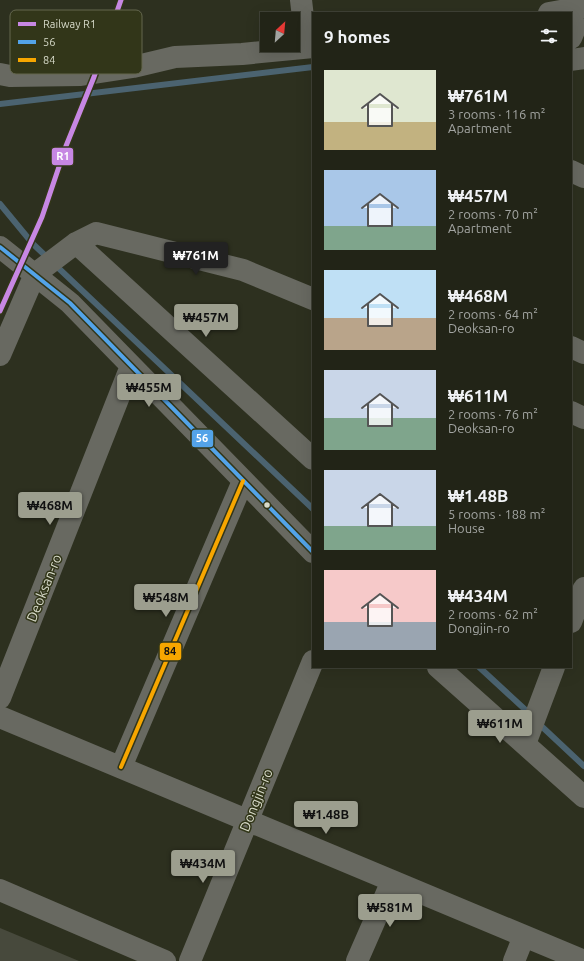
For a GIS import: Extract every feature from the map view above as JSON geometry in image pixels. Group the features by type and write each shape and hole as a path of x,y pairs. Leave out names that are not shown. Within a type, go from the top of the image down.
{"street":[{"path":"142,65 175,56 242,54 309,41 301,0"},
{"path":"555,12 584,7"},
{"path":"572,36 584,7"},
{"path":"572,60 584,58"},
{"path":"0,74 10,76 88,74"},
{"path":"572,171 584,177"},
{"path":"0,355 35,274 76,243 96,233 243,270 312,300"},
{"path":"76,243 312,458"},
{"path":"0,247 70,303 312,551"},
{"path":"572,347 584,353"},
{"name":"Deoksan-ro","path":"0,698 131,366"},
{"path":"572,412 584,418"},
{"path":"121,768 243,481"},
{"path":"572,619 584,588"},
{"name":"Dongjin-ro","path":"190,961 312,663"},
{"path":"439,668 584,797"},
{"path":"525,744 551,675"},
{"path":"0,717 584,961"},
{"path":"357,961 392,881"},
{"path":"0,890 165,961"},
{"path":"514,961 524,936"}],"building":[{"path":"0,928 79,961 0,961"}],"waterway":[{"path":"0,104 312,67"},
{"path":"0,204 33,244 312,508"},
{"path":"480,668 531,715"},
{"path":"537,722 584,766"}],"rail line":[{"name":"R1","path":"117,10 121,0"},
{"name":"R1","path":"0,311 42,217 66,146 95,74"}],"transit line":[{"name":"56","path":"0,247 70,303 312,551"},
{"name":"84","path":"121,767 243,481"}]}
